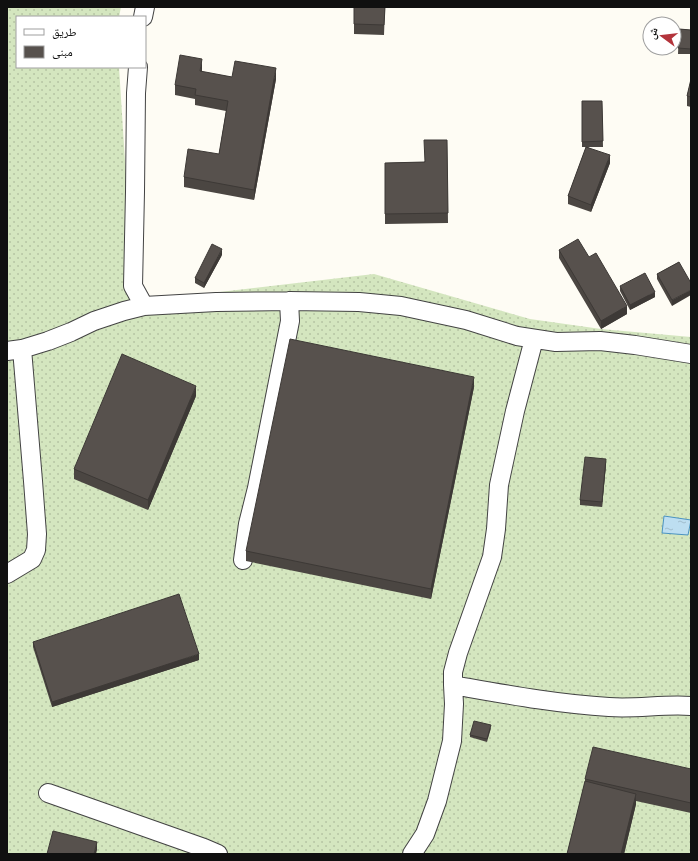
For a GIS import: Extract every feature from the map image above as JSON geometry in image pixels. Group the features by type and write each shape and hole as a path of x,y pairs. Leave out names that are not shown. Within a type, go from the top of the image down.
{"street":[{"path":"138,68 136,93 133,286 144,306"},
{"path":"243,560 248,524 290,321 289,301"},
{"path":"7,574 32,559 36,550 37,534 33,481 15,350 48,341 94,321 124,311 144,306 216,302 359,302 401,306 466,320 517,336 534,339 556,342 600,341 691,354"},
{"path":"412,854 425,834 437,801 452,742 454,672 458,653 492,557 496,529 499,485 515,411 534,339"},
{"path":"453,685 524,698 597,706 632,708 691,706"},
{"path":"48,793 218,854"}],"green space":[{"path":"7,7 121,7 119,16 16,16 16,68 119,68 134,302 374,274 530,319 601,329 691,337 691,854 7,854"}],"water":[{"path":"664,516 691,520 688,535 662,533"}],"building":[{"path":"354,7 385,7 384,25 354,24"},
{"path":"682,29 691,30 691,49 682,48"},
{"path":"180,55 202,59 200,71 232,77 235,61 276,68 254,190 184,177 188,149 219,154 228,101 195,95 196,89 175,85"},
{"path":"691,79 691,97 687,96"},
{"path":"582,101 602,101 603,141 582,142"},
{"path":"424,140 447,140 448,213 385,214 385,163 425,162"},
{"path":"586,147 610,155 591,205 568,196"},
{"path":"578,239 589,257 596,253 627,306 601,321 559,250"},
{"path":"212,244 222,249 204,283 195,278"},
{"path":"679,262 691,283 691,290 672,300 657,274"},
{"path":"645,273 655,292 630,305 620,286"},
{"path":"290,339 474,377 431,589 246,551"},
{"path":"122,354 196,386 148,500 74,469"},
{"path":"585,457 606,459 602,502 580,500"},
{"path":"179,594 199,654 52,702 33,642"},
{"path":"474,721 491,725 487,739 470,735"},
{"path":"593,747 691,769 691,803 585,779"},
{"path":"585,781 636,794 621,854 567,854"},
{"path":"53,831 97,842 94,854 47,854"}]}
